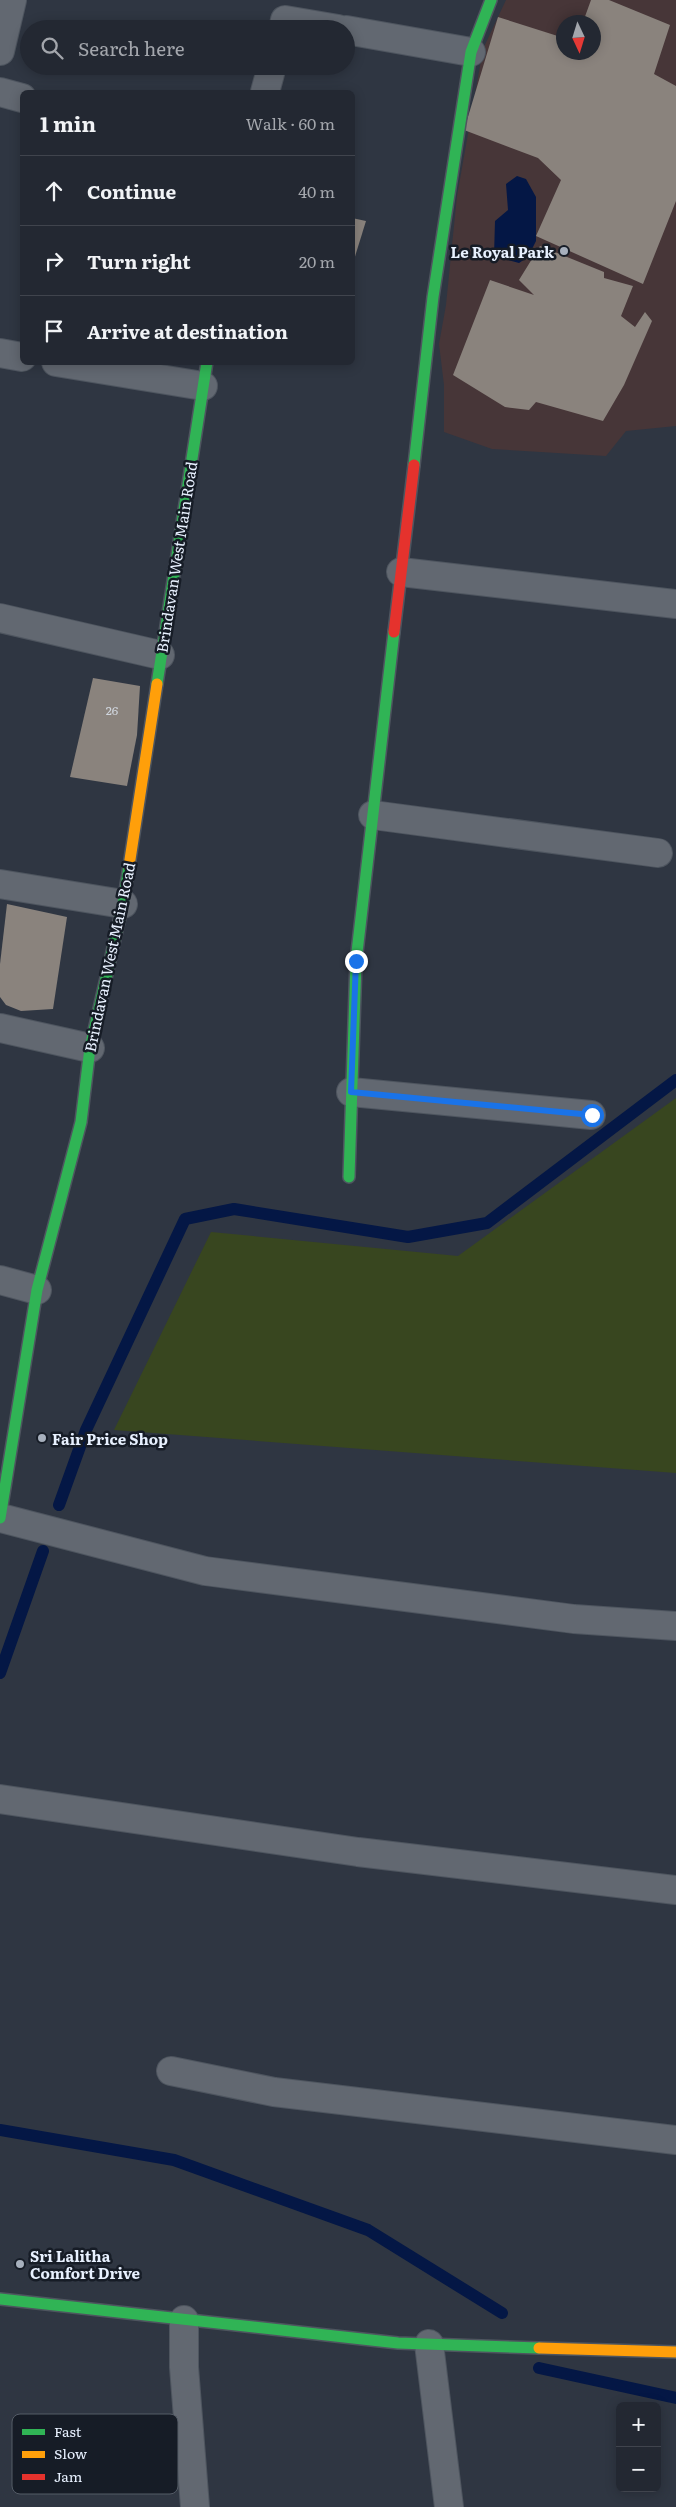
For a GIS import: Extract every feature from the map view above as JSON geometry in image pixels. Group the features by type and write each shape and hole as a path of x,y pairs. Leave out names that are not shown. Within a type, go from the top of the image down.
{"street":[{"path":"0,51 12,0"},
{"path":"349,1177 356,961 433,297 471,52 491,0"},
{"path":"355,32 471,52"},
{"path":"266,90 270,75"},
{"path":"0,92 20,97"},
{"path":"0,353 20,357"},
{"path":"93,365 205,374"},
{"name":"Brindavan West Main Road","path":"0,1518 37,1290 81,1122 90,1048 123,904 160,655 205,374"},
{"path":"401,572 676,604"},
{"path":"0,618 160,655"},
{"path":"373,815 658,853"},
{"path":"0,884 123,904"},
{"path":"0,1028 90,1048"},
{"path":"351,1092 592,1115"},
{"path":"0,1280 37,1290"},
{"path":"0,1518 205,1571 574,1619 676,1626"},
{"path":"0,1798 358,1852 676,1890"},
{"path":"172,2070 274,2092 676,2140"},
{"path":"0,2299 398,2343 676,2352"},
{"path":"184,2320 184,2367 195,2507"},
{"path":"429,2344 449,2507"}],"shaded area":[{"name":"Le Royal Park","path":"506,0 676,0 676,426 626,431 606,456 492,449 444,432 444,385 439,344 446,305 457,196 483,49"}],"green space":[{"path":"676,1098 676,1473 114,1430 211,1232 458,1256"}],"water":[{"path":"517,176 526,179 536,197 536,241 528,257 519,263 494,256 495,221 508,210 506,184"}],"building":[{"path":"591,0 609,0 670,25 654,74 676,86 676,201 643,284 536,236 561,180 538,158 464,130 498,17 556,35 556,60 601,60 601,15 586,15"},
{"path":"355,219 366,221 355,257"},
{"path":"540,246 604,272 604,278 633,286 621,316 635,327 645,312 652,321 624,385 603,421 536,402 529,410 505,407 453,375 490,280 534,295 519,280"},
{"path":"93,678 140,686 137,735 127,786 70,777"},
{"path":"7,904 67,917 53,1009 21,1011 6,1005 0,997 0,964"}],"waterway":[{"path":"59,1505 86,1430 185,1219 234,1209 408,1237 487,1223 676,1080"},
{"path":"0,1673 43,1551"},
{"path":"0,2130 174,2160 368,2230 502,2313"},
{"path":"539,2368 676,2398"}],"traffic: fast":[{"path":"414,465 433,297 471,52 491,0"},
{"path":"157,684 207,365"},
{"path":"349,1177 356,961 394,632"},
{"path":"0,1518 37,1290 81,1122 90,1048 123,904 129,866"},
{"path":"0,2299 398,2343 539,2348"}],"traffic: slow":[{"path":"129,866 157,684"},
{"path":"539,2348 676,2352"}],"traffic: jam":[{"path":"394,632 414,465"}],"place":[{"name":"Le Royal Park","path":"564,251"},
{"name":"Fair Price Shop","path":"42,1438"},
{"name":"Sri Lalitha Comfort Drive","path":"20,2264"}],"route":[{"path":"356,961 351,1092 592,1115"}]}
